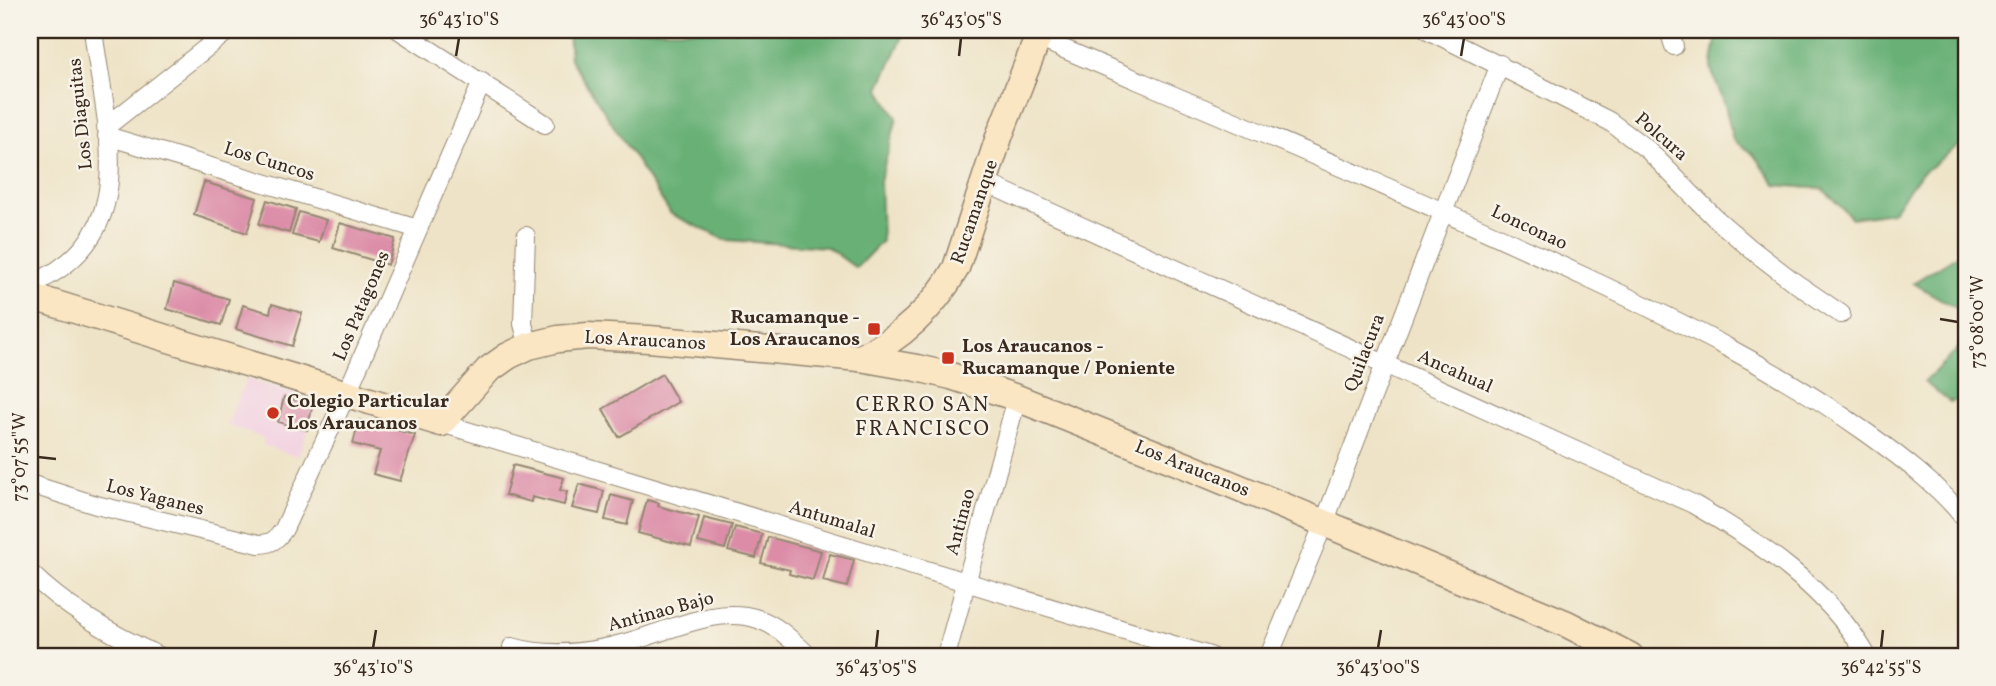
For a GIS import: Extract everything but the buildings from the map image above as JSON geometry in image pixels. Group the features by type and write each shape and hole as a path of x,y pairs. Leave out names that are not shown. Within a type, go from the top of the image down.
{"street":[{"name":"Los Diaguitas","path":"30,285 49,276 78,254 97,229 107,201 107,131 93,30"},
{"path":"107,131 229,30"},
{"path":"399,30 545,124"},
{"name":"Polcura","path":"1428,30 1588,108 1630,135 1732,233 1794,282 1841,314"},
{"name":"Rucamanque","path":"860,358 900,334 922,316 946,287 963,254 1013,97 1039,34"},
{"name":"Lonconao","path":"1039,34 1443,210 1689,326 1778,375 1892,451 1923,476 1966,520"},
{"name":"Quilacura","path":"1269,656 1324,523 1500,64"},
{"name":"Los Patagones","path":"272,542 284,529 346,395 482,82"},
{"name":"Los Cuncos","path":"107,131 418,229"},
{"name":"Ancahual","path":"986,183 1663,489 1723,521 1778,559 1816,591 1844,621 1867,656"},
{"path":"526,236 523,324 529,346"},
{"path":"30,296 441,423"},
{"name":"Los Araucanos","path":"441,423 488,370 529,346 558,339 613,337 860,358 951,376 1017,398 1567,624 1630,656"},
{"name":"Antinao","path":"946,656 1017,398"},
{"name":"Antumalal","path":"441,423 1210,656"},
{"name":"Los Yaganes","path":"30,484 96,505 259,544 272,542"},
{"path":"30,573 82,615 159,656"},
{"name":"Antinao Bajo","path":"512,647 538,653 587,652 631,642 695,621 734,615 756,618 769,624 809,656"}],"shaded area":[{"name":"Colegio Particular Los Araucanos","path":"246,379 319,400 298,457 263,445 264,438 227,425"}],"green space":[{"path":"568,30 906,30 879,88 897,118 880,181 882,241 856,268 827,247 726,240 671,214 570,59"},
{"path":"1715,30 1966,30 1966,140 1921,174 1892,212 1852,218 1823,189 1776,185 1753,154 1733,140 1725,105 1711,69 1717,34"},
{"path":"1966,250 1966,399 1950,402 1924,382 1965,342 1963,312 1913,283"}],"place":[{"name":"Rucamanque - Los Araucanos","path":"874,329"},
{"name":"Los Araucanos - Rucamanque / Poniente","path":"948,358"},
{"name":"Colegio Particular Los Araucanos","path":"273,413"}],"district":[{"name":"CERRO SAN FRANCISCO","path":"923,417"}]}
